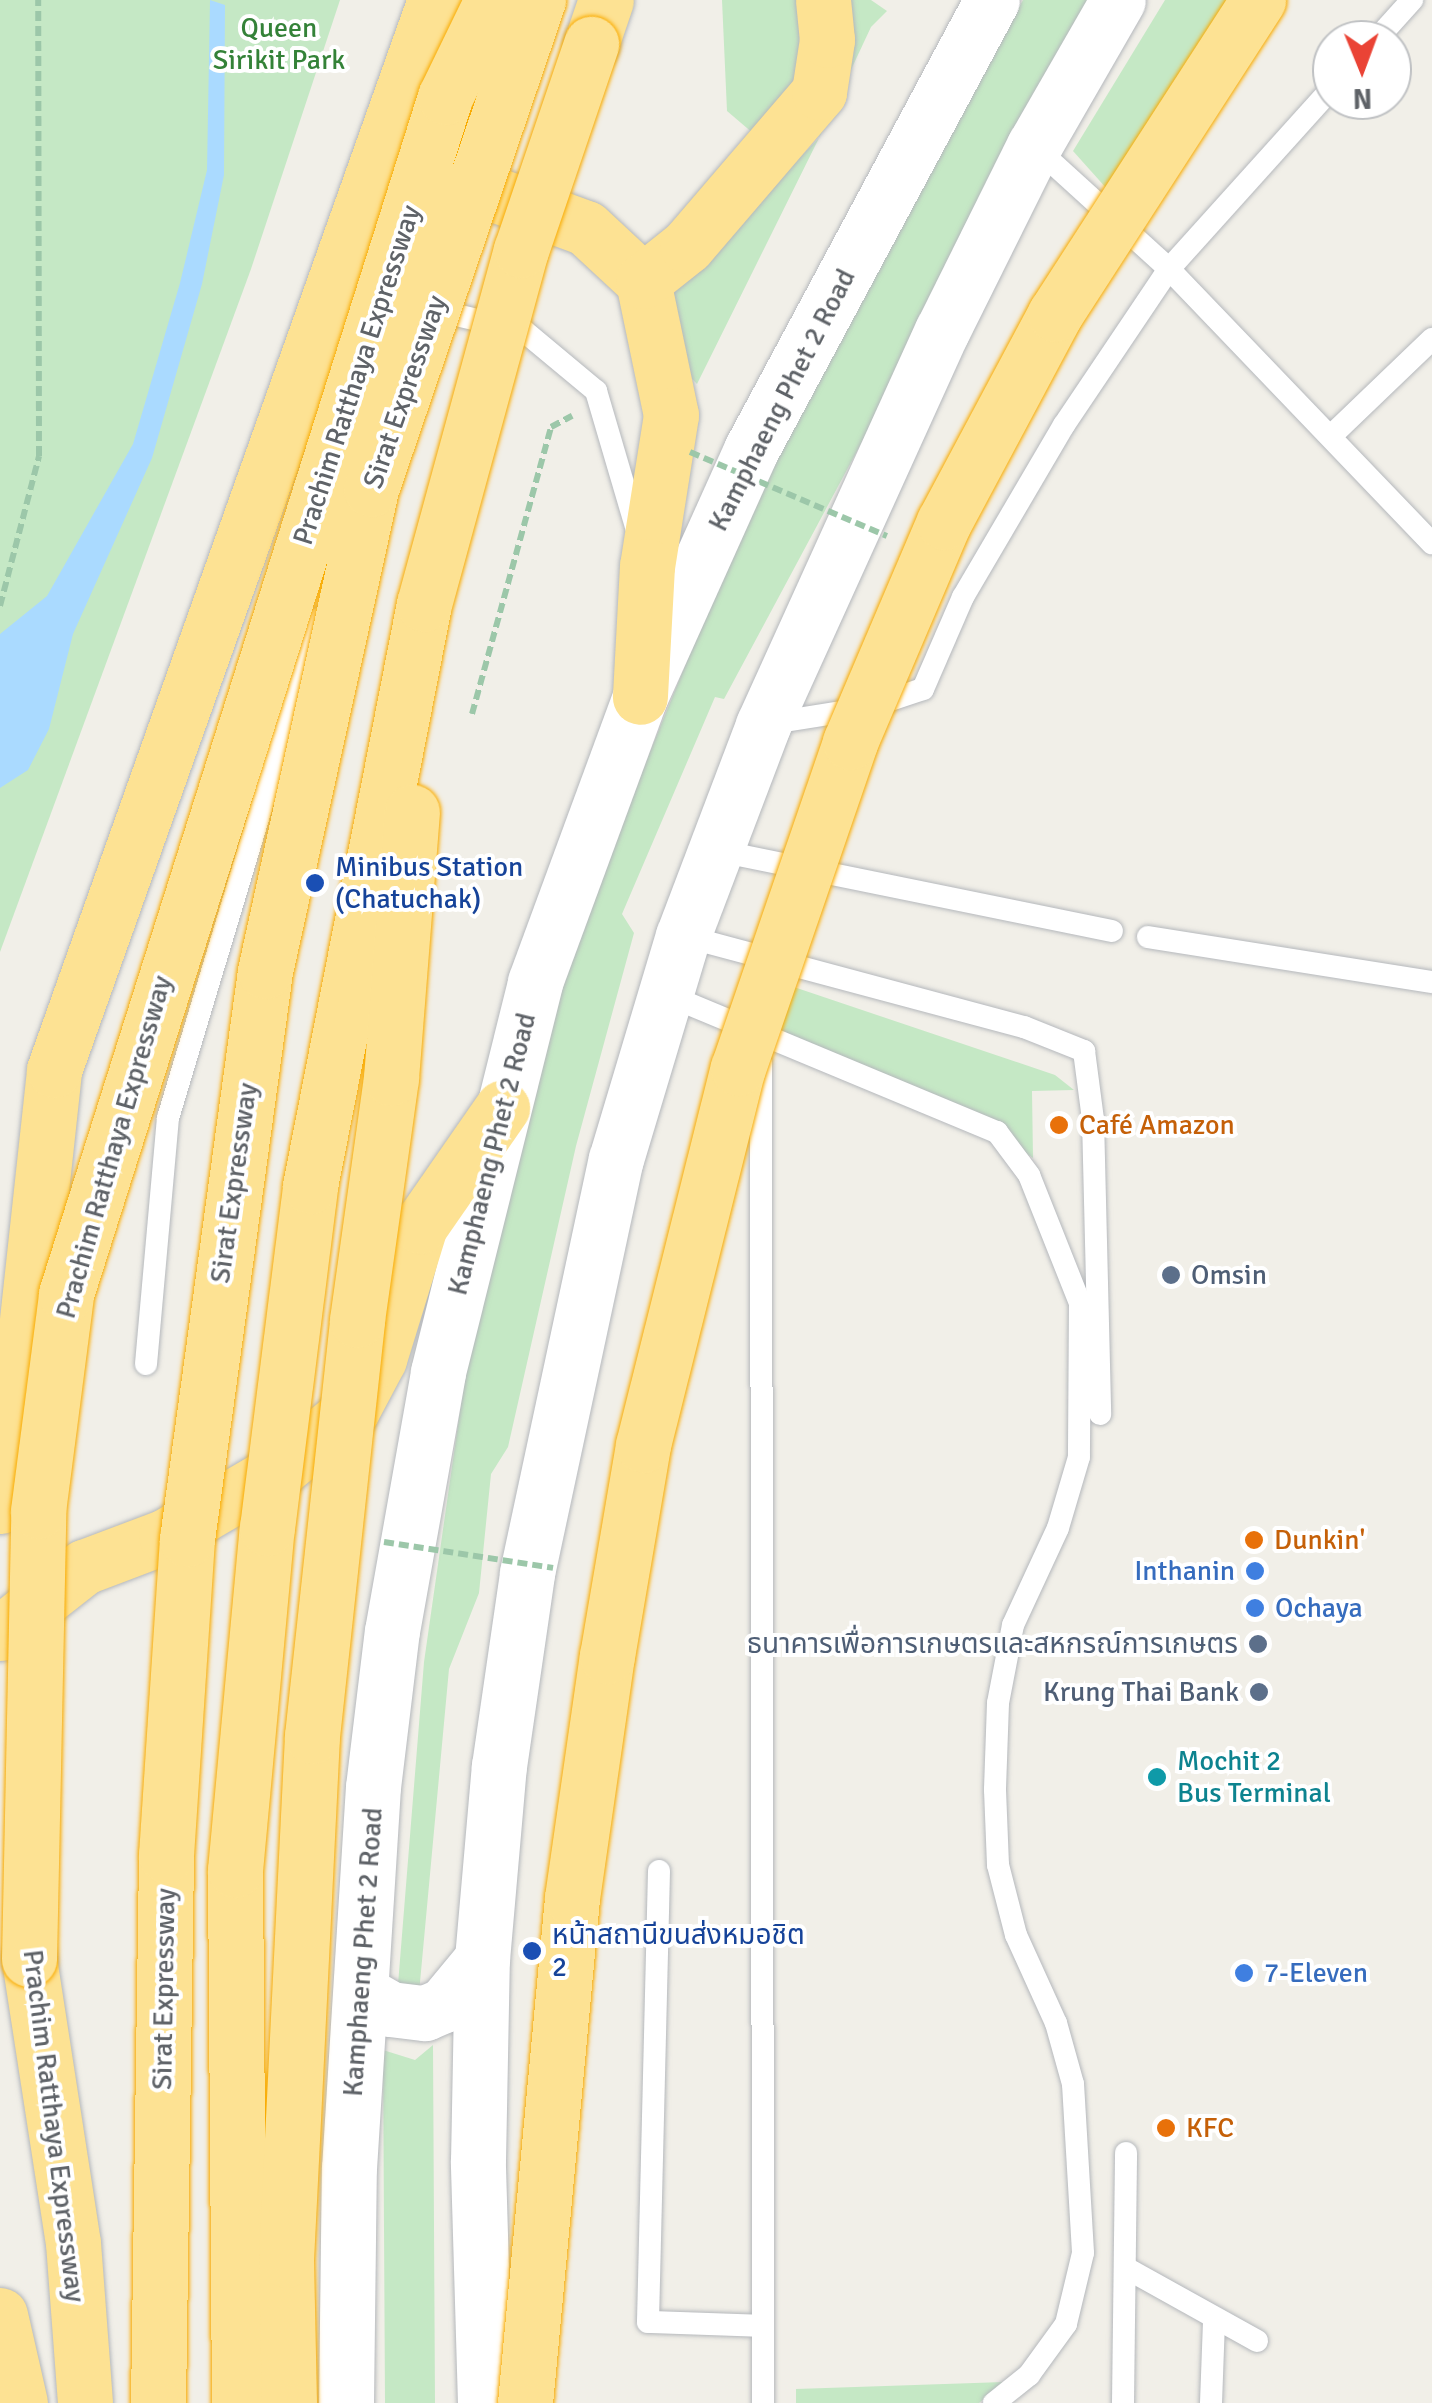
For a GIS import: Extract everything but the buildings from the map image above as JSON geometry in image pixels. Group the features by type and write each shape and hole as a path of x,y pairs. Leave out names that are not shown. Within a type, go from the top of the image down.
{"highway":[{"path":"0,1506 11,1467 54,1070 377,170 434,0"},
{"name":"Prachim Ratthaya Expressway","path":"85,2403 73,2243 29,1959 38,1512 66,1294 445,97 492,0"},
{"name":"Sirat Expressway","path":"158,2403 166,1855 186,1559 262,990 371,489 538,0"},
{"path":"239,2403 235,1870 267,1528 310,1186 424,604 521,250 606,0"},
{"path":"643,281 687,246 820,92 827,40 824,0"},
{"path":"525,2403 572,1898 607,1656 643,1445 738,1068 850,742 944,522 1055,314 1173,122 1258,0"},
{"path":"377,170 429,170 586,228 643,281 671,415 647,566 640,698"},
{"path":"289,2403 286,2242 312,1736 357,1320 392,1078 424,604"},
{"path":"0,1633 84,1567 166,1536 278,1470 352,1410 379,1359 420,1226 502,1108"},
{"path":"0,2316 20,2403"}],"main road":[{"name":"Kamphaeng Phet 2 Road","path":"346,2403 348,2168 374,1787 411,1513 502,1108 535,982 640,698 752,450 992,0"},
{"path":"485,2403 478,2161 482,1959 499,1766 531,1554 616,1159 684,936 763,724 860,501 1034,146 1118,0"},
{"path":"361,1992 390,2009 425,2014 444,2005 482,1959"}],"lane":[{"path":"1394,20 1412,0"},
{"path":"763,724 866,708 923,689 963,597 1054,442 1169,269 1312,110"},
{"path":"1034,146 1169,269 1432,543"},
{"path":"345,260 367,292 524,331 596,391 647,566"},
{"path":"146,1364 168,1118 298,675 424,308"},
{"path":"1332,436 1432,338"},
{"path":"714,850 1112,931"},
{"path":"684,936 1024,1027 1084,1051 1093,1119 1100,1414"},
{"path":"1148,936 1432,982"},
{"path":"665,994 762,1030 996,1132 1030,1176 1080,1303 1079,1457 1058,1528 1013,1625 998,1703 995,1790 998,1865 1016,1935 1056,2023 1073,2084 1083,2253 1066,2324 1029,2375 994,2403"},
{"path":"762,1030 763,2403"},
{"path":"660,1871 648,2322 762,2326"},
{"path":"1123,2403 1126,2153"},
{"path":"1126,2268 1257,2341"},
{"path":"1210,2403 1214,2320"}],"path":[{"path":"0,606 40,456 38,0"},
{"path":"472,714 551,427 572,416"},
{"path":"690,452 887,536"},
{"path":"384,1542 553,1568"}],"green space":[{"name":"Queen Sirikit Park","path":"0,0 340,0 251,269 0,952"},
{"path":"722,0 800,0 799,70 761,140 727,111"},
{"path":"838,0 871,0 887,11 871,27 819,138 833,81"},
{"path":"1023,0 1099,0 724,699 715,697 622,914 634,933 576,1146 508,1447 491,1474 479,1593 449,1669 419,1993 397,1997 424,1662 464,1383 499,1208 547,1030 588,904 760,482"},
{"path":"1165,0 1233,0 1107,189 1073,151"},
{"path":"819,138 697,384 680,366 670,290"},
{"path":"782,983 1055,1075 1074,1090 1032,1091 1033,1158 996,1132 762,1029"},
{"path":"433,2045 435,2403 385,2403 383,2050 415,2060"},
{"path":"1004,2382 979,2403 796,2403 796,2389"}],"water":[{"path":"210,0 225,5 224,175 202,284 152,458 73,634 49,729 28,770 0,788 0,634 47,596 133,444 180,283 207,170"}],"place":[{"name":"Minibus Station (Chatuchak)","path":"315,883"},
{"name":"Café Amazon","path":"1059,1125"},
{"name":"Omsin","path":"1171,1275"},
{"name":"Dunkin'","path":"1254,1540"},
{"name":"Inthanin","path":"1255,1571"},
{"name":"Ochaya","path":"1255,1608"},
{"name":"ธนาคารเพื่อการเกษตรและสหกรณ์การเกษตร","path":"1258,1644"},
{"name":"Krung Thai Bank","path":"1259,1692"},
{"name":"Mochit 2 Bus Terminal","path":"1157,1777"},
{"name":"หน้าสถานีขนส่งหมอชิต 2","path":"532,1951"},
{"name":"7-Eleven","path":"1244,1973"},
{"name":"KFC","path":"1166,2128"}]}
